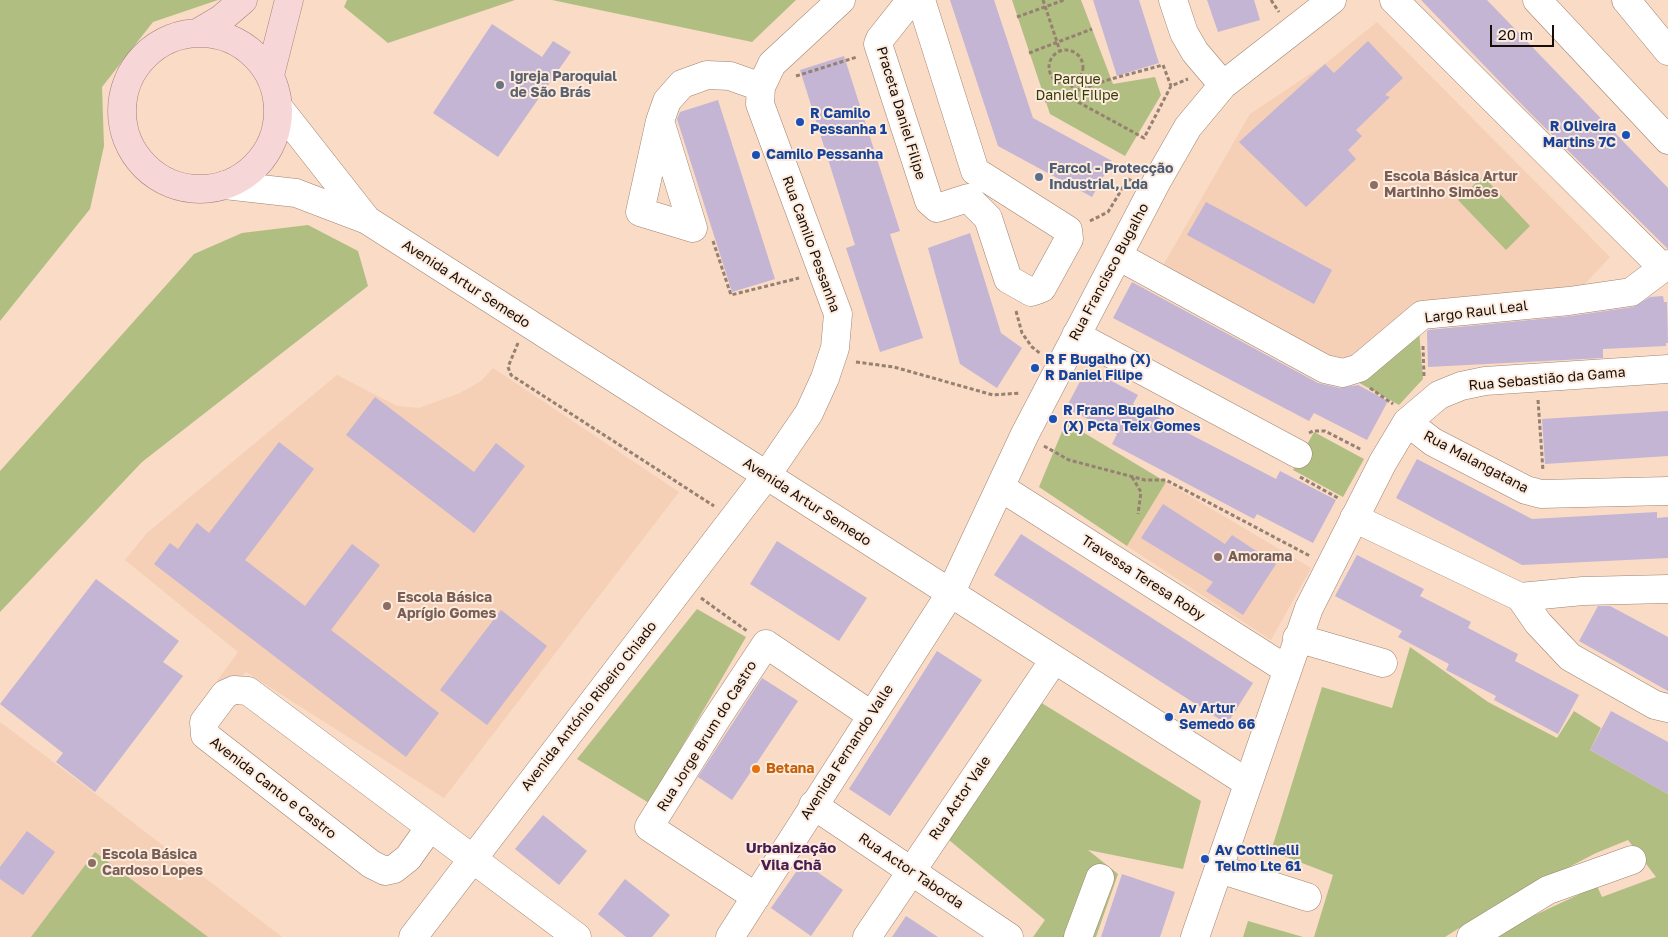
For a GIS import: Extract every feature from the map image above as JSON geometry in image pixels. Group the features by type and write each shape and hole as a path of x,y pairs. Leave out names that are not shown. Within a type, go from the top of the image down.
{"main road":[{"path":"200,32 221,19 243,0"},
{"path":"270,75 289,0"},
{"path":"200,32 221,35 241,43 258,57 270,75 276,91 279,108 276,133 265,156 248,174 225,185 199,190 177,186 157,177 141,163 129,144 122,119 124,93 134,69 151,50 174,37 200,32"}],"street":[{"path":"692,228 640,212 663,110 673,92 682,84 707,75 724,75 761,87 772,64 841,0"},
{"path":"921,0 975,171 975,184 968,198 988,218 1008,279 1031,292 1042,288 1069,239 1068,230 975,171"},
{"path":"1173,0 1184,33 1195,52 1216,77"},
{"name":"Rua Francisco Bugalho","path":"950,594 1024,434 1152,191 1216,77 1332,0"},
{"name":"Largo Raul Leal","path":"1343,372 1359,368 1422,315 1569,301 1631,292 1666,266 1394,0"},
{"path":"1537,0 1668,140"},
{"path":"1626,0 1668,51"},
{"name":"Praceta Daniel Filipe","path":"933,38 916,25 904,9 880,39 879,50 930,204 937,208 968,198"},
{"name":"Rua Camilo Pessanha","path":"761,87 760,104 838,314 835,348 832,359 809,413 766,476"},
{"name":"Avenida Artur Semedo","path":"279,108 367,220"},
{"path":"660,121 692,228"},
{"name":"Avenida Artur Semedo","path":"225,185 296,193 367,220 1248,783"},
{"path":"1118,256 1325,369 1343,372"},
{"path":"1076,335 1297,464"},
{"name":"Rua Sebastião da Gama","path":"1196,937 1297,638 1325,573 1383,462 1416,414 1439,395 1461,386 1485,382 1668,369"},
{"name":"Rua Malangatana","path":"1416,414 1433,442 1526,490 1545,494 1668,491"},
{"name":"Avenida António Ribeiro Chiado","path":"412,937 766,476"},
{"name":"Travessa Teresa Roby","path":"1000,487 1286,669"},
{"path":"1357,514 1520,597 1538,623 1570,657 1655,704 1668,708"},
{"path":"1520,597 1583,591 1668,589"},
{"name":"Avenida Fernando Valle","path":"730,937 950,594"},
{"path":"1297,638 1383,663"},
{"name":"Rua Jorge Brum do Castro","path":"756,896 649,827 716,721 766,644 871,715"},
{"name":"Rua Actor Vale","path":"867,937 1054,660"},
{"name":"Avenida Canto e Castro","path":"430,827 408,858 394,869 385,871 371,864 205,735 204,722 225,694 234,690 248,691 578,937"},
{"name":"Rua Actor Taborda","path":"814,805 910,872 1009,937"},
{"path":"1471,937 1548,890 1632,860"},
{"path":"1219,869 1307,897"},
{"path":"1078,937 1100,878"}],"path":[{"path":"1043,0 1060,51"},
{"path":"1018,17 1064,0"},
{"path":"1030,52 1092,29"},
{"path":"761,87 879,50"},
{"path":"1060,51 1076,53 1082,62 1080,77 1071,84 1060,83 1051,75 1049,64 1055,54 1060,51"},
{"path":"1045,101 1074,91 1164,65 1171,86 1144,138 1078,102 1074,91 1071,84"},
{"path":"1171,86 1216,77"},
{"path":"1068,230 1108,212 1128,179 1152,191"},
{"path":"692,228 712,237 731,294 824,272"},
{"path":"1008,279 1022,333 1032,347 1059,368"},
{"path":"1343,372 1416,414 1424,372 1422,315"},
{"path":"526,322 508,367 509,373 733,519"},
{"path":"832,359 894,367 993,396 1024,393"},
{"path":"1536,378 1545,494"},
{"path":"1357,514 1297,464 1310,432 1325,430 1383,462"},
{"path":"1024,434 1062,457 1145,480 1166,480 1325,573"},
{"path":"1132,476 1141,492 1138,514"},
{"path":"703,600 735,622"}],"shaded area":[{"name":"Escola Básica Artur Martinho Simões","path":"1377,22 1610,257 1569,301 1422,315 1343,373 1157,276 1250,114 1325,64"},
{"name":"Escola Básica Aprígio Gomes","path":"493,368 679,492 444,798 246,672 233,687 217,681 238,652 125,560 147,533 337,375 397,406 419,408 460,393 481,381"},
{"name":"Amorama","path":"1166,482 1311,568 1271,640 1127,546"},
{"name":"Escola Básica Cardoso Lopes","path":"0,722 88,788 282,937 0,937"}],"green space":[{"path":"0,0 218,0 153,22 102,87 104,146 90,209 0,321"},
{"path":"347,0 515,0 388,43 344,7"},
{"path":"552,0 796,0 752,42"},
{"name":"Parque Daniel Filipe","path":"1012,0 1081,0 1113,84 1155,77 1161,95 1125,156 1050,114"},
{"path":"1483,176 1530,226 1506,250 1458,200"},
{"path":"308,225 358,251 368,286 142,462 0,612 0,471 194,254 242,233"},
{"path":"1419,330 1423,379 1399,405 1354,380"},
{"path":"1066,422 1166,482 1127,546 1039,487"},
{"path":"1314,432 1364,459 1343,497 1293,470"},
{"path":"697,609 746,637 649,803 577,759"},
{"path":"1410,647 1488,702 1557,738 1574,711 1601,728 1590,750 1668,794 1668,937 1495,937 1516,924 1597,886 1602,897 1656,877 1628,840 1596,853 1494,906 1445,937 1314,937 1333,875 1271,851 1322,687 1392,708"},
{"path":"1040,702 1201,801 1183,869 1088,850 1118,874 1096,937 1033,937 1045,920 943,835"},
{"path":"95,852 208,937 31,937"},
{"path":"1248,921 1303,937 1243,937"}],"building":[{"path":"950,0 994,0 1033,118 1112,161 1092,197 998,146"},
{"path":"1093,0 1139,0 1159,63 1117,76"},
{"path":"1207,0 1254,0 1260,20 1218,32"},
{"path":"1421,0 1487,0 1668,188 1668,249 1533,116"},
{"name":"Igreja Paroquial de São Brás","path":"492,24 542,57 553,41 571,52 498,157 433,113"},
{"path":"1368,41 1403,78 1385,95 1390,97 1356,130 1362,136 1348,150 1356,159 1306,207 1239,142 1325,64 1334,73"},
{"path":"844,56 900,231 890,234 923,338 880,352 846,248 855,245 800,70"},
{"path":"718,100 775,279 732,292 677,119 680,112"},
{"path":"1206,202 1332,270 1314,304 1187,235"},
{"path":"970,233 1001,333 1022,348 997,388 960,364 928,248"},
{"path":"1132,282 1318,383 1340,388 1358,385 1388,401 1367,440 1314,413 1309,421 1113,318"},
{"path":"1663,296 1664,302 1667,302 1668,343 1666,343 1666,346 1603,349 1603,358 1428,367 1428,330 1571,316 1633,307 1650,297"},
{"path":"1087,368 1138,395 1133,404 1180,429 1276,479 1280,471 1336,500 1313,543 1257,514 1254,519 1112,444 1117,434 1066,408"},
{"path":"375,397 474,472 496,443 525,466 474,533 346,435"},
{"path":"1668,411 1668,456 1545,464 1542,419"},
{"path":"279,442 314,469 245,560 305,606 352,544 380,565 331,630 439,713 406,757 154,564 170,543 178,549 197,523 209,533"},
{"path":"1417,459 1532,519 1657,512 1657,518 1668,517 1668,558 1522,565 1396,498"},
{"path":"1163,504 1225,544 1232,535 1276,564 1243,615 1206,591 1213,582 1141,538"},
{"path":"1021,534 1253,683 1227,724 994,575"},
{"path":"777,541 867,598 839,641 750,584"},
{"path":"1357,555 1424,589 1420,596 1471,622 1468,628 1518,654 1515,661 1579,695 1558,734 1494,700 1496,696 1446,670 1449,664 1398,637 1402,631 1335,596"},
{"path":"96,579 179,641 163,662 183,676 95,792 56,762 63,753 0,704"},
{"path":"1598,606 1610,606 1668,637 1668,691 1579,641"},
{"path":"501,610 547,646 487,725 440,690"},
{"path":"937,651 982,680 890,816 849,789"},
{"path":"762,678 798,701 732,800 698,777"},
{"path":"1611,711 1668,742 1668,794 1590,750"},
{"path":"543,815 587,851 559,885 515,849"},
{"path":"27,831 55,852 23,895 0,879 0,867"},
{"path":"803,862 843,890 811,936 771,908"},
{"path":"1122,874 1175,892 1160,937 1101,937"},
{"path":"625,879 670,915 652,937 626,937 598,914"},
{"path":"906,916 938,937 892,937"}],"place":[{"name":"Igreja Paroquial de São Brás","path":"500,85"},
{"name":"R Camilo Pessanha 1","path":"800,122"},
{"name":"R Oliveira Martins 7C","path":"1626,135"},
{"name":"Camilo Pessanha","path":"756,155"},
{"name":"Farcol - Protecção Industrial, Lda","path":"1039,177"},
{"name":"Escola Básica Artur Martinho Simões","path":"1374,185"},
{"name":"R F Bugalho (X) R Daniel Filipe","path":"1035,368"},
{"name":"R Franc Bugalho (X) Pcta Teix Gomes","path":"1053,419"},
{"name":"Amorama","path":"1218,557"},
{"name":"Escola Básica Aprígio Gomes","path":"387,606"},
{"name":"Av Artur Semedo 66","path":"1169,717"},
{"name":"Betana","path":"756,769"},
{"name":"Av Cottinelli Telmo Lte 61","path":"1205,859"},
{"name":"Escola Básica Cardoso Lopes","path":"92,863"}],"district":[{"name":"Urbanização Vila Chã","path":"791,856"}]}
